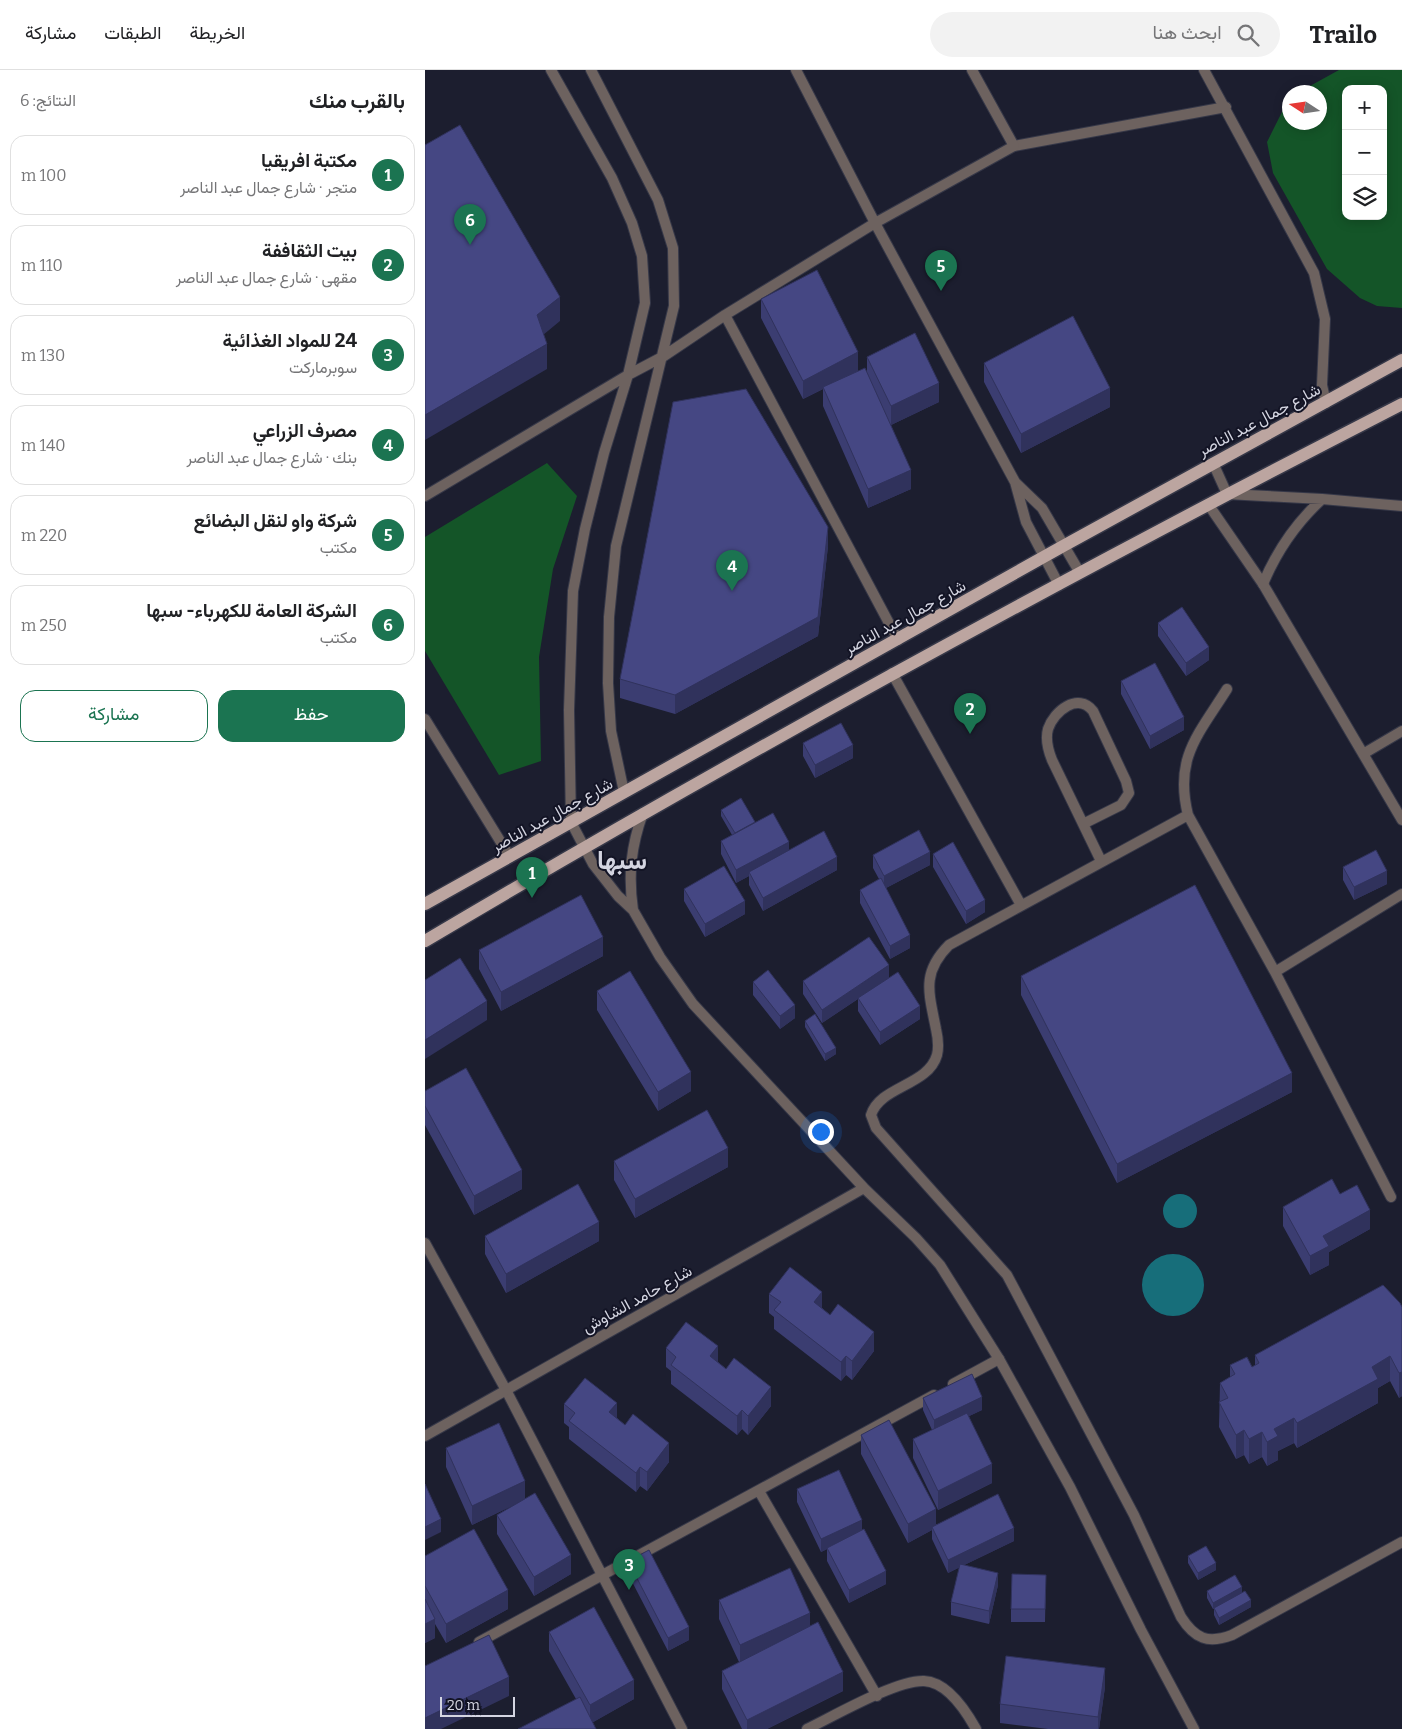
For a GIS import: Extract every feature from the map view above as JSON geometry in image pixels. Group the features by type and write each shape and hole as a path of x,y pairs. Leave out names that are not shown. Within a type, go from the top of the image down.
{"main road":[{"name":"شارع جمال عبد الناصر","path":"425,904 1065,545 1402,360"},
{"path":"425,941 583,847 892,672 1059,585 1227,494 1402,404"}],"street":[{"path":"551,70 612,178 633,223 642,256 645,303 628,374 604,453 585,529 573,591 569,710 571,822 583,847 605,880 633,910 661,957 693,1004 864,1188 916,1238 940,1265 999,1359 1070,1487 1193,1729"},
{"path":"591,70 657,200 673,248 674,306 664,356 617,546 609,617 608,683 611,731 624,792"},
{"path":"796,70 875,223 1015,482 1026,522 1059,585"},
{"path":"972,70 1014,146"},
{"path":"1205,70 1314,273 1325,319 1322,385 1326,403"},
{"path":"425,496 628,374 664,356 725,315 875,223 1014,146 1226,107"},
{"path":"725,315 898,640"},
{"path":"1213,463 1227,494 1322,499 1402,506"},
{"path":"1015,482 1043,508 1081,573"},
{"path":"1263,584 1281,546 1302,518 1322,499"},
{"path":"1208,504 1263,584 1402,820"},
{"path":"892,672 1021,905"},
{"path":"1227,689 1189,749 1183,778 1183,793 1188,815 1275,972 1391,1197"},
{"path":"1083,824 1121,805 1129,793 1126,781 1093,711 1084,703 1078,702 1067,706 1052,720 1047,740 1052,760 1083,824 1101,861"},
{"path":"425,719 510,857"},
{"path":"1363,754 1402,732"},
{"path":"633,910 629,885 630,860 635,836 643,813"},
{"path":"1188,815 949,945 938,955 931,969 928,984 937,1036 937,1056 925,1072 877,1104 871,1115 872,1122 1007,1275 1134,1516 1181,1617 1189,1630 1203,1638 1218,1640 1232,1635 1402,1542"},
{"path":"1275,972 1402,894"},
{"name":"شارع حامد الشاوش","path":"425,1436 864,1188"},
{"path":"425,1243 506,1390 682,1729"},
{"path":"467,1648 999,1359"},
{"path":"759,1491 877,1696"},
{"path":"807,1729 905,1684 925,1681 947,1690 976,1729"}],"green space":[{"path":"1339,70 1402,70 1402,308 1377,306 1360,298 1327,269 1273,173 1267,142 1282,112 1282,130 1327,130 1327,85 1312,85"},
{"path":"547,463 577,496 553,569 539,657 541,761 499,775 425,651 425,537"}],"water":[{"path":"1180,1194 1192,1199 1197,1211 1192,1223 1180,1228 1168,1223 1163,1211 1168,1199"},
{"path":"1173,1254 1185,1257 1195,1263 1201,1273 1204,1285 1201,1297 1195,1307 1185,1313 1173,1316 1161,1313 1151,1307 1145,1297 1142,1285 1145,1273 1151,1263 1161,1257"}],"building":[{"path":"460,125 560,297 537,315 547,344 425,415 425,145"},
{"path":"817,270 858,352 803,381 761,299"},
{"path":"1073,316 1110,388 1021,434 984,363"},
{"path":"915,333 939,383 891,406 867,357"},
{"path":"865,368 911,470 868,489 823,387"},
{"path":"746,389 828,527 818,617 675,695 620,679 673,402"},
{"path":"1182,607 1209,647 1186,663 1158,623"},
{"path":"1155,663 1184,717 1150,736 1121,681"},
{"path":"841,723 853,745 815,765 803,743"},
{"path":"741,798 755,822 735,833 721,810"},
{"path":"773,813 789,842 736,870 721,841"},
{"path":"919,830 930,852 884,876 873,855"},
{"path":"824,831 837,857 763,898 749,872"},
{"path":"953,842 985,900 966,911 933,854"},
{"path":"1376,850 1387,871 1354,887 1343,867"},
{"path":"724,866 745,901 705,924 684,889"},
{"path":"881,878 910,935 890,946 860,890"},
{"path":"1195,885 1292,1073 1117,1164 1021,976"},
{"path":"581,895 603,937 501,992 479,950"},
{"path":"869,937 889,965 822,1010 803,981"},
{"path":"460,958 487,1001 425,1040 425,980"},
{"path":"768,970 795,1005 780,1016 753,982"},
{"path":"630,971 691,1072 658,1092 597,991"},
{"path":"898,972 920,1006 880,1032 858,998"},
{"path":"815,1014 836,1048 825,1054 805,1021"},
{"path":"466,1068 522,1170 474,1196 425,1106 425,1091"},
{"path":"707,1110 728,1148 635,1199 614,1161"},
{"path":"1332,1179 1340,1194 1357,1185 1370,1210 1323,1236 1329,1246 1310,1256 1283,1207"},
{"path":"578,1184 599,1222 506,1274 485,1236"},
{"path":"790,1267 822,1292 814,1302 830,1315 838,1304 874,1332 852,1361 846,1356 841,1362 774,1310 781,1302 769,1294"},
{"path":"1383,1285 1402,1307 1402,1372 1399,1373 1390,1356 1372,1367 1378,1379 1297,1423 1294,1418 1274,1429 1278,1436 1267,1442 1262,1432 1249,1439 1244,1430 1236,1435 1219,1402 1228,1398 1220,1383 1235,1374 1230,1365 1247,1357 1252,1367 1259,1363 1255,1355"},
{"path":"686,1322 718,1346 710,1356 726,1369 734,1358 771,1387 748,1416 742,1410 737,1416 671,1365 676,1357 666,1348"},
{"path":"972,1374 982,1397 934,1420 923,1398"},
{"path":"585,1378 617,1403 609,1412 625,1425 633,1414 669,1443 647,1472 640,1467 636,1473 569,1421 575,1413 564,1404"},
{"path":"967,1413 992,1464 938,1491 913,1439"},
{"path":"889,1420 936,1509 908,1524 861,1435"},
{"path":"499,1423 525,1481 472,1506 446,1448"},
{"path":"839,1470 862,1520 821,1539 797,1489"},
{"path":"425,1484 441,1519 425,1527"},
{"path":"535,1493 571,1555 534,1577 497,1515"},
{"path":"998,1494 1014,1528 948,1560 932,1527"},
{"path":"474,1529 508,1590 446,1624 425,1586 425,1556"},
{"path":"864,1529 886,1571 849,1590 827,1548"},
{"path":"1206,1546 1216,1563 1198,1573 1188,1556"},
{"path":"649,1550 689,1627 668,1638 628,1561"},
{"path":"960,1564 998,1573 989,1611 951,1602"},
{"path":"790,1568 810,1613 740,1645 719,1600"},
{"path":"1012,1574 1046,1575 1045,1609 1011,1609"},
{"path":"1235,1575 1242,1587 1213,1603 1207,1591"},
{"path":"1245,1591 1251,1600 1219,1618 1214,1608"},
{"path":"425,1599 435,1619 425,1624"},
{"path":"594,1607 634,1680 590,1705 549,1632"},
{"path":"818,1622 843,1672 747,1720 722,1671"},
{"path":"489,1635 509,1677 425,1718 425,1666"},
{"path":"1006,1656 1105,1668 1098,1717 1000,1704"},
{"path":"580,1697 596,1729 518,1729"}],"place":[{"name":"الشركة العامة للكهرباء- سبها","path":"470,245"},
{"name":"شركة واو لنقل البضائع","path":"941,291"},
{"name":"مصرف الزراعي","path":"732,591"},
{"name":"بيت الثقاففة","path":"970,734"},
{"name":"مكتبة افريقيا","path":"532,898"},
{"name":"24 للمواد الغذائية","path":"629,1590"}],"district":[{"name":"سبها","path":"622,860"}]}
